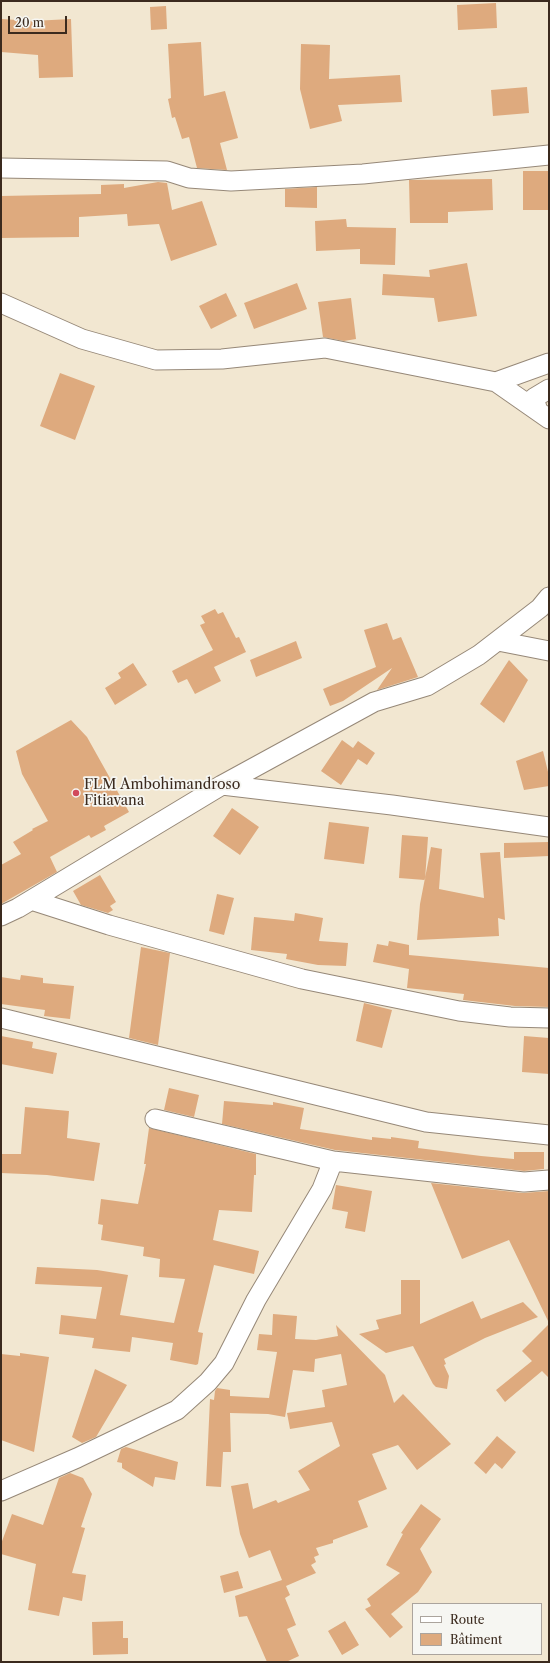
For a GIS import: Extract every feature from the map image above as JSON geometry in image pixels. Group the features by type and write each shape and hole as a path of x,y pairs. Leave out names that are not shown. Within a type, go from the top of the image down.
{"street":[{"path":"4,167 167,172 189,178 231,181 363,174 549,154"},
{"path":"1,303 82,339 156,360 222,358 325,348 496,382 544,415"},
{"path":"496,382 549,363"},
{"path":"544,415 534,398 549,389"},
{"path":"1,916 32,900 222,785 374,702 427,686 479,655 540,608 549,597"},
{"path":"498,641 549,651"},
{"path":"222,785 392,805 549,827"},
{"path":"32,900 110,925 302,979 459,1011 510,1017 549,1018"},
{"path":"1,1018 426,1122 549,1135"},
{"path":"155,1120 333,1161 524,1182 549,1180"},
{"path":"1,1491 77,1458 177,1410 208,1382 224,1363 256,1300 322,1190 333,1161"}],"building":[{"path":"496,3 497,28 458,30 457,5"},
{"path":"166,6 167,29 151,30 150,7"},
{"path":"2,19 32,21 71,19 73,77 39,78 38,55 1,52"},
{"path":"201,42 204,96 225,91 238,138 220,143 227,170 197,168 189,137 182,139 175,117 172,118 168,99 171,98 168,44"},
{"path":"301,44 330,45 329,79 400,75 402,102 338,105 342,121 310,129 300,89"},
{"path":"527,87 529,113 493,116 491,90"},
{"path":"523,171 549,171 549,210 523,210"},
{"path":"492,179 493,210 448,212 448,223 410,223 409,180"},
{"path":"158,182 167,183 172,210 202,201 217,245 171,261 159,224 128,226 127,214 79,217 79,237 1,238 1,196 101,194 101,185 124,184 124,188"},
{"path":"317,187 317,208 285,207 285,189"},
{"path":"346,219 347,227 396,228 395,265 360,264 360,249 316,251 315,221"},
{"path":"467,263 477,316 438,322 434,298 382,295 383,274 430,277 429,270"},
{"path":"297,283 307,309 254,329 244,303"},
{"path":"226,293 237,316 211,329 199,306"},
{"path":"351,298 356,339 344,341 323,337 318,302"},
{"path":"60,373 95,386 75,440 40,426"},
{"path":"215,609 218,614 223,612 236,638 239,637 246,652 214,667 221,681 195,694 187,679 178,683 172,671 213,650 200,625 205,623 201,616"},
{"path":"387,623 393,640 401,637 418,677 377,690 392,668 343,701 330,706 323,689 376,667 364,630"},
{"path":"296,641 302,658 256,677 250,660"},
{"path":"509,660 528,680 504,723 480,704"},
{"path":"133,663 147,685 115,705 105,688 121,678 118,673"},
{"name":"FLM Ambohimandroso Fitiavana","path":"71,720 87,737 129,812 104,826 106,830 91,838 89,835 50,857 57,872 1,904 1,865 21,854 13,842 33,830 32,829 48,821 22,774 16,751"},
{"path":"342,740 353,748 358,741 375,753 367,765 358,759 341,785 321,771"},
{"path":"543,751 549,776 549,786 524,790 516,761"},
{"path":"232,808 259,827 240,855 213,836"},
{"path":"329,822 369,827 364,864 324,859"},
{"path":"402,835 428,837 425,880 399,878"},
{"path":"549,842 549,856 504,858 504,843"},
{"path":"431,847 442,849 439,889 484,898 480,853 500,852 505,920 498,918 499,936 417,940 420,904"},
{"path":"100,875 116,902 110,906 113,910 108,913 81,905 73,891"},
{"path":"217,894 234,898 224,935 209,931"},
{"path":"295,913 323,918 319,941 348,943 346,966 318,965 286,959 287,954 251,950 254,917 294,921"},
{"path":"389,941 409,945 409,955 549,968 549,1007 515,1006 463,1000 464,994 407,988 409,969 373,962 377,944 388,946"},
{"path":"141,947 170,953 158,1045 129,1038"},
{"path":"21,975 43,978 43,983 74,986 70,1019 44,1016 45,1010 1,1004 1,977 20,980"},
{"path":"364,1003 392,1010 382,1048 356,1041"},
{"path":"1,1036 33,1042 32,1048 57,1053 53,1074 1,1064"},
{"path":"524,1036 549,1038 549,1074 522,1072"},
{"path":"169,1088 199,1095 194,1117 164,1110"},
{"path":"224,1101 273,1105 273,1102 304,1108 300,1129 372,1140 372,1137 391,1139 391,1137 419,1141 418,1148 514,1159 514,1152 544,1152 544,1169 524,1171 335,1150 222,1124"},
{"path":"25,1107 69,1111 67,1138 100,1143 94,1181 47,1175 1,1173 1,1154 21,1154"},
{"path":"149,1128 256,1154 256,1175 254,1175 252,1212 219,1210 213,1240 259,1251 254,1274 214,1265 198,1332 203,1333 198,1364 196,1365 170,1360 173,1343 132,1337 130,1352 92,1348 94,1338 59,1334 61,1315 96,1319 102,1287 35,1284 37,1267 97,1270 128,1275 120,1315 174,1323 185,1279 159,1277 160,1259 143,1256 144,1247 101,1240 103,1225 98,1224 101,1199 138,1204 146,1164 144,1164"},
{"path":"431,1183 523,1193 549,1191 549,1323 509,1240 462,1259"},
{"path":"336,1185 372,1191 365,1232 345,1228 348,1212 332,1209"},
{"path":"401,1280 420,1280 420,1324 473,1301 481,1319 523,1302 538,1317 485,1338 444,1359 446,1364 444,1365 449,1376 447,1389 436,1387 413,1346 386,1353 359,1334 379,1329 376,1320 401,1314"},
{"path":"273,1314 297,1316 295,1339 316,1340 338,1336 336,1325 385,1375 394,1403 403,1394 451,1444 417,1470 398,1445 372,1454 387,1489 358,1501 368,1527 333,1540 333,1543 316,1548 319,1555 314,1557 316,1562 311,1565 316,1573 286,1586 290,1595 285,1598 296,1625 287,1629 299,1656 286,1662 267,1662 247,1616 239,1617 235,1596 282,1580 270,1550 249,1558 240,1534 231,1486 248,1483 253,1509 276,1500 278,1503 310,1490 298,1471 340,1446 332,1422 290,1429 287,1413 325,1407 322,1390 347,1385 341,1354 315,1359 314,1372 293,1370 285,1417 268,1414 230,1413 231,1452 223,1452 221,1487 206,1486 210,1399 214,1400 215,1391 217,1388 230,1390 230,1396 269,1398 277,1352 257,1350 259,1334 272,1335"},
{"path":"549,1324 549,1378 542,1371 505,1402 496,1390 532,1361 522,1351"},
{"path":"20,1353 49,1357 34,1452 1,1440 1,1354 20,1356"},
{"path":"95,1369 127,1385 96,1437 82,1443 72,1437"},
{"path":"497,1436 516,1452 502,1469 495,1463 486,1474 474,1463"},
{"path":"126,1447 178,1462 175,1480 155,1477 153,1487 122,1468 122,1463 117,1462 121,1449"},
{"path":"70,1473 83,1478 92,1494 81,1527 85,1528 72,1573 86,1575 82,1601 63,1597 59,1616 28,1610 36,1564 1,1554 1,1544 12,1514 43,1525 59,1478"},
{"path":"421,1504 441,1519 420,1549 432,1572 418,1592 391,1614 403,1627 390,1638 365,1609 371,1606 367,1599 400,1573 386,1565 403,1534 401,1533"},
{"path":"238,1571 243,1588 224,1593 220,1576"},
{"path":"123,1621 123,1638 128,1638 128,1654 93,1655 92,1622"},
{"path":"345,1621 359,1645 342,1655 328,1631"}],"place":[{"name":"FLM Ambohimandroso Fitiavana","path":"76,793"}]}
